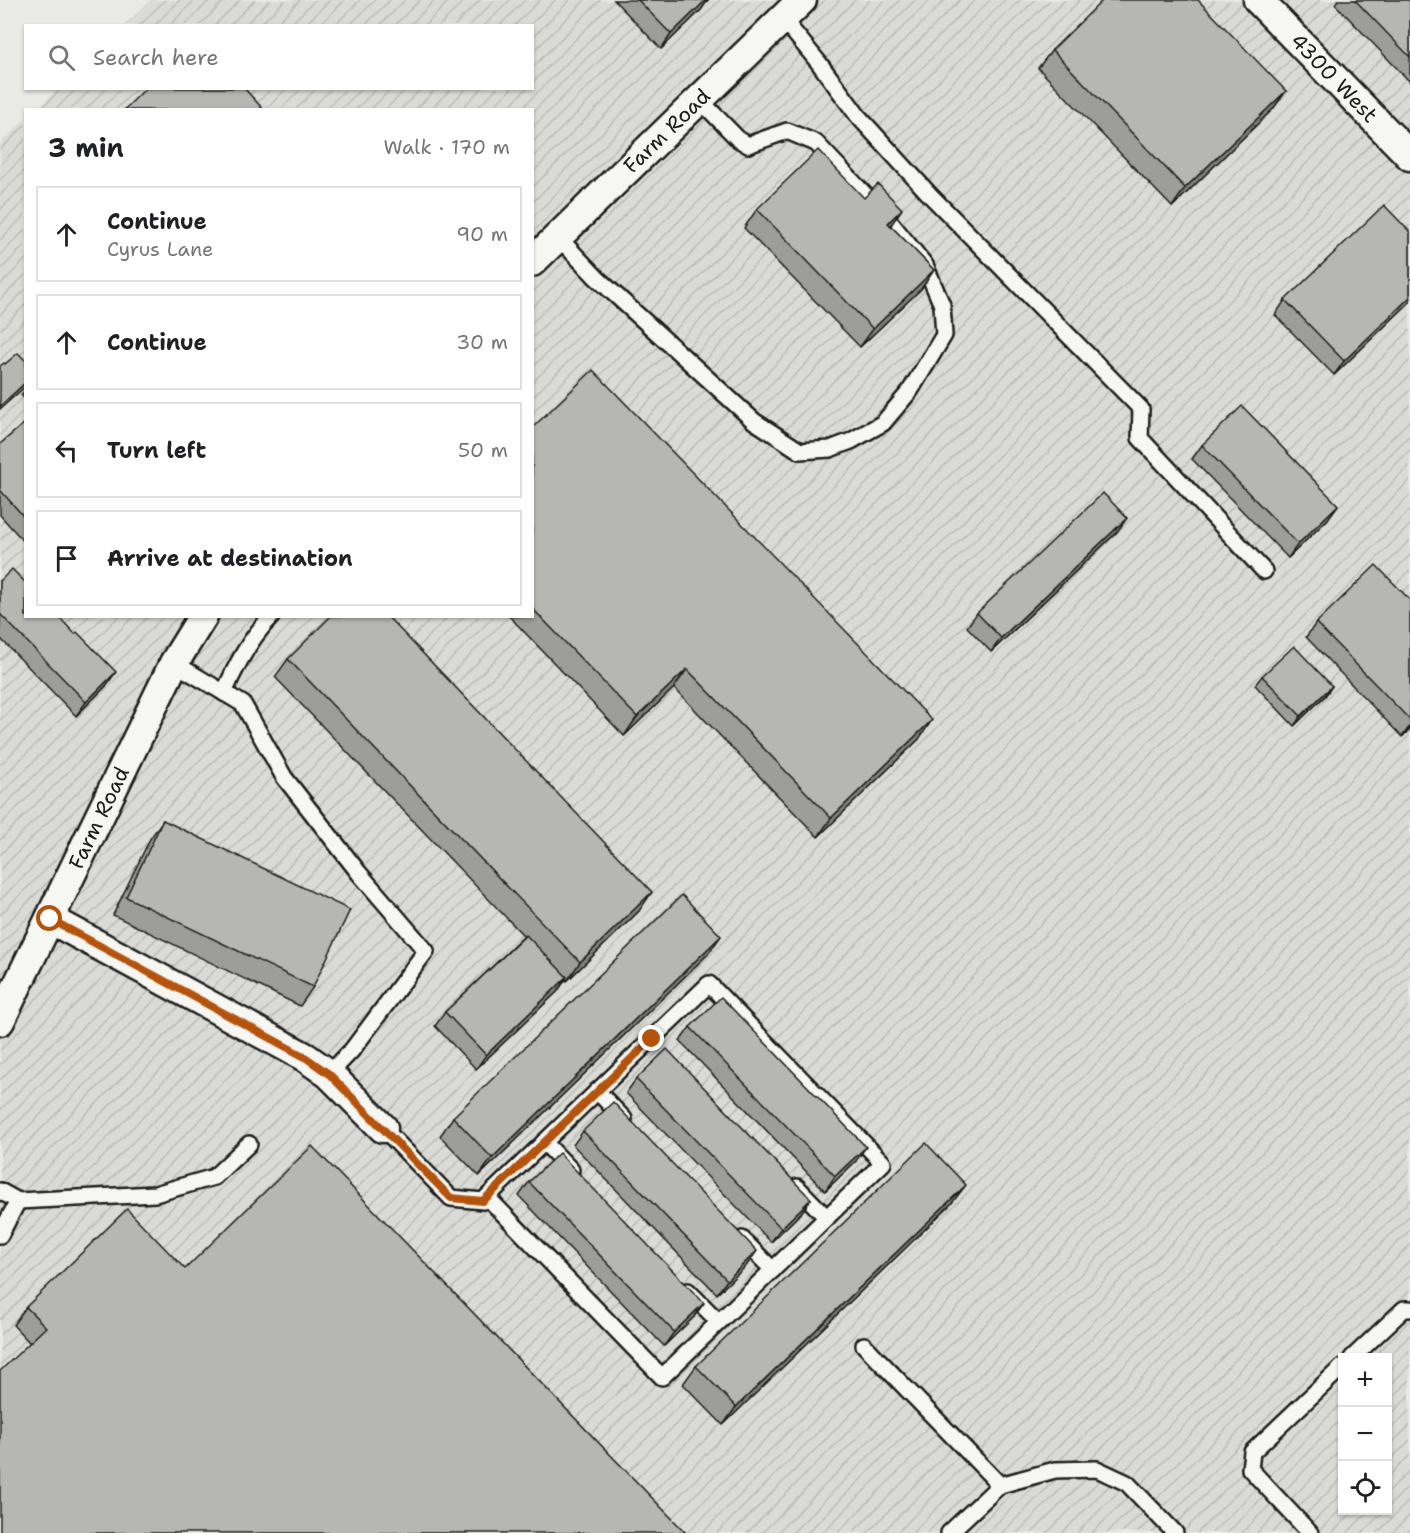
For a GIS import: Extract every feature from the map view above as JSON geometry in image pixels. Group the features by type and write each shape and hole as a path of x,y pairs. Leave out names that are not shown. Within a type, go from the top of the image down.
{"street":[{"name":"4300 West","path":"1258,0 1410,156"},
{"name":"Farm Road","path":"534,260 792,9"},
{"name":"Farm Road","path":"0,1021 174,663 201,618"},
{"path":"50,919 305,1057 329,1074 383,1128"}],"lane":[{"path":"792,9 819,63 858,116 930,195 1141,409 1140,438 1264,571"},
{"path":"558,237 597,278 754,421 800,451 830,449 851,441 883,423 910,391 944,335 942,305 925,265 886,217 816,143 787,131 748,145 738,139 699,100"},
{"path":"224,693 235,666 270,618"},
{"path":"174,663 243,704 284,777 359,873 426,951 352,1050 329,1074"},
{"path":"383,1128 451,1198 483,1201 487,1197 543,1143 597,1092 656,1043 709,984 883,1163 662,1377 487,1197"},
{"path":"597,1092 631,1125"},
{"path":"543,1143 585,1185"},
{"path":"0,1191 18,1201 155,1194 214,1177 249,1144"},
{"path":"785,1175 827,1218"},
{"path":"0,1235 18,1201"},
{"path":"731,1227 773,1270"},
{"path":"677,1280 719,1322"},
{"path":"1357,1353 1404,1309 1410,1309"},
{"path":"864,1345 1000,1485"},
{"path":"1310,1533 1269,1487 1250,1470 1252,1452 1338,1371"},
{"path":"949,1533 1000,1485 1055,1470 1097,1469 1128,1483 1176,1533"}],"shaded area":[{"path":"151,0 1410,0 1410,1533 0,1533 0,144 24,121 24,618 534,618 534,108 38,108 57,90 534,90 534,24 126,24"}],"building":[{"path":"638,0 706,0 671,34"},
{"path":"1103,0 1198,0 1286,91 1185,188 1052,50"},
{"path":"1355,0 1410,0 1410,57"},
{"path":"144,90 246,90 262,108 126,108"},
{"path":"818,150 864,198 878,184 902,209 888,223 934,270 873,329 757,209"},
{"path":"1384,205 1410,232 1410,297 1344,361 1285,300"},
{"path":"18,353 24,359 24,384 0,406 0,366"},
{"path":"593,370 932,720 831,818 687,669 637,717 534,610 534,426"},
{"path":"1242,406 1338,505 1298,544 1202,445"},
{"path":"24,424 24,517 0,490 0,444"},
{"path":"1103,493 1127,518 1001,638 977,613"},
{"path":"1376,565 1410,600 1410,720 1316,623"},
{"path":"12,569 24,581 24,618 60,618 116,672 86,702 0,614 0,581"},
{"path":"329,618 389,618 652,892 580,962 288,659"},
{"path":"1294,646 1332,686 1301,716 1262,676"},
{"path":"163,820 350,910 313,987 126,897"},
{"path":"682,895 721,936 492,1158 453,1117"},
{"path":"526,935 567,977 486,1055 445,1012"},
{"path":"721,997 866,1147 835,1176 690,1027"},
{"path":"667,1049 811,1199 781,1228 636,1079"},
{"path":"613,1102 757,1251 727,1280 583,1131"},
{"path":"926,1143 966,1185 736,1407 696,1366"},
{"path":"312,1146 686,1533 0,1533 0,1371 46,1327 26,1307 127,1209 185,1269"},
{"path":"559,1153 704,1303 674,1332 529,1182"}],"route":[{"path":"50,919 305,1057 329,1074 451,1198 483,1201 652,1039"}]}
